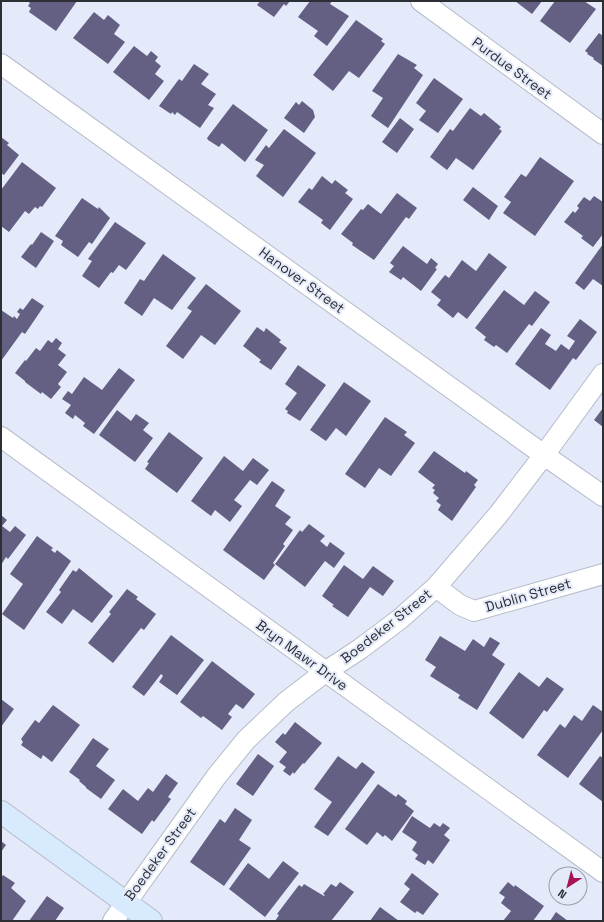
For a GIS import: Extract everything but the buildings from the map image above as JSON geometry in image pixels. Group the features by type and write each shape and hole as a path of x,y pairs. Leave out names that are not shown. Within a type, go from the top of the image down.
{"street":[{"name":"Purdue Street","path":"421,1 603,134"},
{"name":"Hanover Street","path":"1,64 603,496"},
{"name":"Boedeker Street","path":"113,921 216,777 246,740 286,702 325,672 360,649 400,618 436,587 498,515 603,374"},
{"name":"Bryn Mawr Drive","path":"1,437 603,872"},
{"name":"Dublin Street","path":"436,587 460,605 474,611 603,574"},
{"path":"1,812 152,921"}]}
